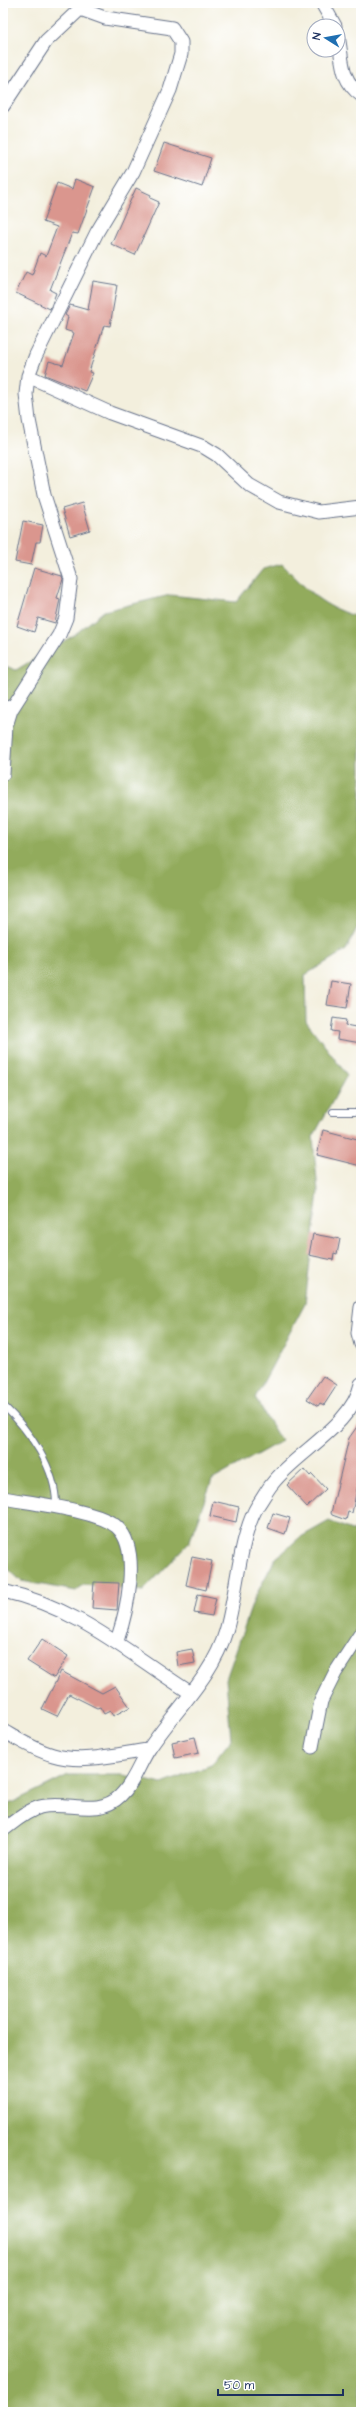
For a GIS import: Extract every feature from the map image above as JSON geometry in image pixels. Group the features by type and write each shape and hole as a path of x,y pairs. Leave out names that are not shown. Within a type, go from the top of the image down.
{"street":[{"path":"322,3 330,18"},
{"path":"3,106 46,41 82,6 105,18 172,28 181,42 181,54 170,90 152,132 132,172 97,232 65,300 44,338 28,376 26,394 29,420 44,495 71,579 66,618 59,635 17,701 6,726 3,774"},
{"path":"342,58 345,76 349,85 361,95"},
{"path":"28,376 110,413 204,447 217,455 249,485 279,502 319,512 361,507"},
{"path":"361,1307 358,1333 361,1344"},
{"path":"3,1830 40,1807 91,1808 107,1804 120,1797 131,1783 148,1750 215,1661 221,1647 240,1566 257,1507 272,1483 314,1446 345,1413 359,1394 361,1384"},
{"path":"3,1498 96,1516 108,1521 118,1528 125,1538 129,1549 130,1577 125,1618 117,1641"},
{"path":"3,1591 24,1596 61,1611 117,1641 191,1694"},
{"path":"312,1748 321,1701 336,1673 361,1633"},
{"path":"3,1731 27,1745 55,1756 92,1758 148,1750"}],"lane":[{"path":"3,706 17,701"},
{"path":"333,1112 361,1112"},
{"path":"3,1404 28,1433 44,1461 54,1484 56,1508"}],"green space":[{"path":"282,564 317,597 335,609 361,618 361,920 346,950 305,975 306,1021 347,1075 313,1137 318,1192 305,1304 255,1398 281,1441 212,1480 189,1543 143,1591 83,1585 76,1591 21,1581 3,1564 3,665 16,670 74,635 104,611 170,595 236,602 263,569"},
{"path":"329,1521 354,1531 361,1539 361,2412 3,2412 3,1810 7,1805 68,1775 124,1775 162,1784 211,1765 231,1740 226,1679 254,1599 275,1559 299,1538"}],"building":[{"path":"164,143 211,158 202,187 154,171"},
{"path":"75,179 95,187 78,234 72,233 50,290 56,293 50,309 16,293 26,272 32,275 40,253 46,256 57,227 43,222 57,183 72,189"},
{"path":"136,188 151,195 150,198 159,202 135,255 111,244"},
{"path":"93,281 117,285 110,326 104,325 89,372 93,373 85,391 45,375 49,361 63,365 74,333 65,330 68,317 65,315 70,305 88,310"},
{"path":"82,503 90,530 70,536 62,509"},
{"path":"23,521 43,525 40,542 36,542 31,565 15,562"},
{"path":"34,568 62,576 63,579 57,598 60,599 55,623 38,618 34,632 17,626"},
{"path":"331,981 351,984 347,1008 327,1005"},
{"path":"333,1018 346,1020 345,1025 361,1028 361,1043 337,1039 338,1032 331,1031"},
{"path":"323,1130 361,1140 361,1166 317,1155"},
{"path":"313,1234 340,1239 337,1254 334,1253 333,1260 309,1255"},
{"path":"323,1376 337,1385 324,1405 320,1403 318,1406 307,1399"},
{"path":"361,1421 361,1470 352,1513 348,1512 346,1520 332,1515 331,1513 349,1438"},
{"path":"304,1469 310,1476 312,1474 326,1489 307,1507 287,1485"},
{"path":"213,1501 239,1507 236,1522 210,1516"},
{"path":"273,1513 290,1518 285,1534 268,1528"},
{"path":"192,1557 212,1561 206,1590 186,1585"},
{"path":"94,1582 119,1583 117,1610 92,1608"},
{"path":"198,1594 216,1598 212,1616 194,1613"},
{"path":"42,1639 68,1656 54,1678 27,1661"},
{"path":"192,1649 195,1663 178,1666 176,1652"},
{"path":"61,1671 102,1693 115,1686 130,1707 113,1716 110,1711 104,1714 100,1707 97,1708 69,1694 57,1716 42,1709"},
{"path":"195,1737 199,1753 175,1758 172,1742"}]}
